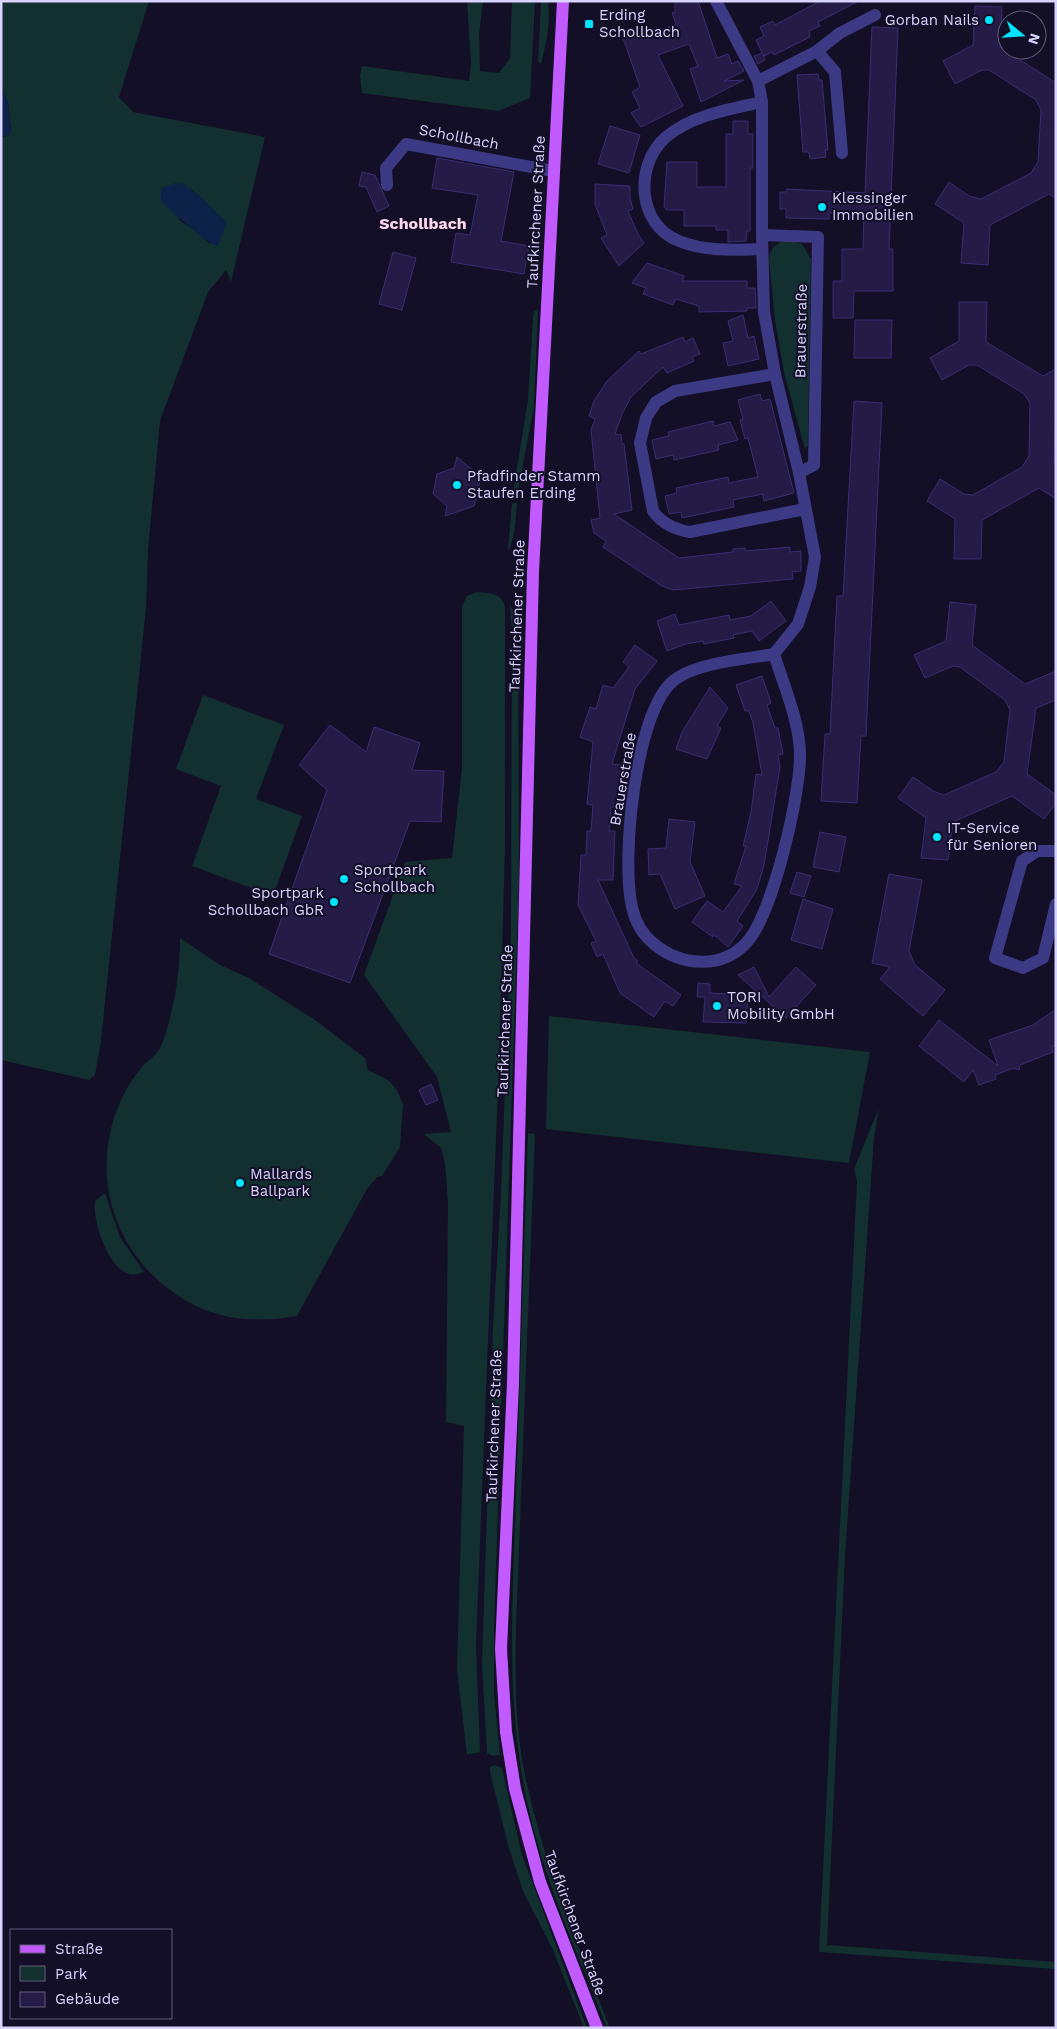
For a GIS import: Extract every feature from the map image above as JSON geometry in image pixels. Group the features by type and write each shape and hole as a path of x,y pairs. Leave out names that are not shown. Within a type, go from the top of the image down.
{"main road":[{"name":"Taufkirchener Straße","path":"563,1 553,171 543,412 533,572 513,1383 501,1649 506,1732 515,1789 540,1882 597,2028"}],"street":[{"name":"Brauerstraße","path":"716,1 758,81 762,102 764,312 775,374 799,473 815,556 810,587 798,624 774,654 702,668 682,676 664,690 650,719 630,816 628,872 632,908 639,926 653,943 669,954 691,961 706,963 720,960 733,954 747,943 781,867 795,797 800,754 794,716 774,654"},
{"path":"758,81 817,51 840,33 875,15"},
{"path":"817,51 836,72 842,153"},
{"path":"762,102 713,113 674,131 665,138 653,157 646,172 643,188 647,205 655,222 665,234 678,241 712,249 762,249"},
{"name":"Schollbach","path":"387,185 386,168 406,144 553,171"},
{"name":"Brauerstraße","path":"762,235 818,237 814,466 799,473"},
{"path":"775,374 675,391 656,402 646,418 640,443 654,511 661,520 680,531 690,532 805,509"},
{"path":"1056,850 1037,851 1022,861 995,958 1023,968 1043,958 1056,904"}],"green space":[{"path":"1,1 149,1 119,97 133,112 265,137 231,282 226,270 208,292 160,421 148,550 146,608 101,1041 95,1075 89,1080 1,1060 1,137 8,136 11,132 8,102 1,86","holes":["191,189 227,223 210,244 199,233 179,220"]},
{"path":"467,1 483,1 479,36 480,71 499,73 510,58 512,1 535,1 530,98 498,111 362,93 360,76 362,66 469,81 471,64"},
{"path":"541,1 548,1 549,17 541,64 538,62"},
{"path":"788,240 802,244 811,259 808,445 805,449 784,373 775,320 769,260 772,249"},
{"path":"538,310 534,406 517,497 513,493 528,400 533,318 534,311"},
{"path":"512,503 517,503 514,533 508,551"},
{"path":"477,592 498,596 505,607 505,847 499,1062 476,1645 480,1752 467,1755 457,1670 464,1426 446,1422 448,1204 445,1162 441,1148 424,1134 451,1132 437,1077 364,975 405,862 452,858 462,768 462,606 467,596"},
{"path":"510,605 516,614 518,635 519,880 494,1627 494,1693 500,1755 493,1756 487,1753 482,1664 493,1326 501,1193 511,930 512,633"},
{"path":"203,695 284,725 256,799 302,816 273,896 192,866 221,786 176,769"},
{"name":"Mallards Ballpark","path":"180,938 220,965 249,978 315,1020 365,1058 368,1070 388,1080 397,1090 403,1104 400,1147 382,1176 377,1177 367,1189 297,1316 278,1319 241,1319 224,1316 192,1304 160,1282 141,1262 126,1240 115,1217 109,1192 107,1166 109,1141 115,1115 128,1087 141,1068 160,1049 175,993"},
{"path":"549,1016 870,1052 849,1163 546,1129"},
{"path":"879,1108 874,1137 845,1556 827,1945 1056,1962 1056,1969 819,1952 857,1181 854,1169"},
{"path":"528,1133 535,1134 516,1627 517,1720 525,1775 541,1840 562,1903 610,2028 607,2028 570,1937 538,1844 523,1781 514,1710 512,1602"},
{"path":"105,1193 120,1237 144,1272 129,1274 121,1270 108,1253 99,1231 95,1209 95,1201"},
{"path":"495,1765 502,1768 522,1855 587,2028 584,2028 553,1950 523,1891 508,1845 490,1772 490,1767"}],"water":[{"path":"1,86 8,102 11,132 8,136 1,137"},
{"path":"175,183 182,183 203,199 227,223 218,246 198,234 161,201 161,189"}],"building":[{"path":"675,1 698,1 717,58 728,54 732,64 738,61 744,71 724,81 744,80 701,102 690,69 698,66 689,44 658,55 683,106 641,127 631,113 640,108 632,92 640,87 622,35 644,27 647,35 676,24 672,13 675,12"},
{"path":"820,1 859,1 818,22 820,26 809,31 810,37 774,55 772,52 764,56 763,54 765,60 758,64 754,56 762,53 756,40 764,36 760,27 773,21 775,25"},
{"path":"975,6 1002,7 1002,10 997,10 997,60 1020,60 1056,83 1056,199 1049,194 990,225 988,265 961,263 964,223 935,204 949,182 969,196 981,199 1031,173 1038,162 1041,110 1036,100 989,70 982,70 955,84 943,61 973,45"},
{"path":"872,27 898,28 889,249 893,249 893,291 854,291 853,318 833,318 833,281 842,281 842,249 863,249 864,214 829,213 829,219 786,218 786,209 780,209 780,192 786,192 787,189 865,193"},
{"path":"818,74 819,80 822,80 828,150 825,150 826,157 810,159 809,152 803,152 797,75"},
{"path":"733,121 748,121 748,134 753,134 753,168 750,168 750,231 747,231 746,241 728,242 728,230 716,230 716,226 684,226 684,210 667,210 664,207 667,162 697,162 697,187 726,187 726,134 733,134"},
{"path":"610,126 640,135 629,173 598,164"},
{"path":"437,158 514,172 501,241 529,246 524,274 451,262 456,233 470,235 478,195 432,188"},
{"path":"362,172 375,175 389,206 377,212 366,187 359,186"},
{"path":"595,184 630,186 630,198 633,209 628,211 644,243 619,266 601,238 607,235 595,204"},
{"path":"393,252 416,258 402,310 379,304"},
{"path":"647,263 684,276 682,281 747,281 747,288 755,288 756,308 747,308 747,311 699,312 699,306 676,299 673,305 643,294 646,288 632,283"},
{"path":"959,302 987,302 986,342 1043,376 1056,369 1054,464 1056,466 1056,499 1039,488 982,520 981,559 954,559 955,519 927,501 940,479 964,494 973,495 1022,467 1029,456 1030,403 1024,394 977,365 969,365 942,380 930,358 959,341"},
{"path":"743,315 748,338 754,336 759,359 728,366 723,343 733,341 728,321"},
{"path":"855,320 892,320 891,358 854,358"},
{"path":"683,337 685,342 693,338 700,354 692,357 694,361 667,373 663,367 631,397 622,414 615,434 621,435 622,444 624,444 632,510 614,514 679,558 733,552 733,549 745,548 746,551 790,547 790,552 801,551 801,571 792,572 793,579 673,590 662,586 603,547 606,541 594,533 591,520 600,518 591,430 595,419 589,416 594,401 607,381 639,351 641,354"},
{"path":"760,394 762,401 770,399 794,493 764,501 763,494 733,500 734,507 682,518 681,512 669,514 665,496 677,493 676,488 728,477 729,483 758,477 748,438 745,439 740,420 743,419 738,400"},
{"path":"854,401 882,403 866,736 861,736 857,803 821,801 825,734 830,734 837,596 843,596"},
{"path":"713,421 714,426 730,422 738,440 718,445 719,450 674,460 673,455 656,459 652,440 669,436 668,432"},
{"name":"Pfadfinder Stamm Staufen Erding","path":"457,457 481,477 474,506 445,516 447,506 433,494 437,474 454,468"},
{"path":"771,601 786,621 759,641 752,631 733,635 734,638 704,644 703,641 686,644 667,651 657,621 675,614 679,625 729,615 730,620 751,616"},
{"path":"950,602 976,605 972,645 1025,684 1056,671 1056,700 1036,708 1027,774 1056,795 1056,803 1044,819 1012,796 953,822 948,860 921,858 926,818 898,798 913,777 933,791 944,795 996,772 1004,762 1010,710 1005,700 960,667 953,666 925,678 914,655 946,641"},
{"path":"635,645 657,661 635,689 612,764 621,765 617,807 611,807 609,831 615,831 613,880 598,880 634,958 638,961 636,963 681,995 673,1006 665,1001 654,1017 620,993 603,954 597,957 591,943 596,941 578,905 581,855 586,855 587,831 591,831 593,805 587,804 593,742 580,737 590,707 596,709 603,685 613,688 629,667 623,662"},
{"path":"762,676 771,703 767,705 775,728 778,728 783,754 778,755 780,767 764,865 757,889 737,921 743,926 728,947 713,934 713,937 692,922 707,901 723,912 742,886 734,884 746,846 743,846 751,812 756,774 762,775 753,723 749,711 745,711 736,685"},
{"path":"710,687 728,708 717,726 721,728 707,759 676,749 682,732"},
{"name":"Sportpark Schollbach GbR","path":"330,725 366,752 374,727 420,743 412,770 444,771 441,822 410,821 350,983 269,954 327,790 299,765"},
{"path":"669,819 695,822 690,862 705,896 675,909 660,874 649,875 648,849 666,848"},
{"path":"820,832 846,837 839,872 813,867"},
{"path":"797,872 811,876 804,897 790,893"},
{"path":"889,874 922,880 909,951 915,965 945,990 923,1016 880,979 890,967 872,963"},
{"path":"803,899 833,909 822,949 791,940"},
{"path":"754,967 769,997 796,967 816,985 786,1018 738,975"},
{"path":"698,983 710,984 710,993 748,995 746,1023 703,1022 705,997 697,997"},
{"path":"1056,1009 1056,1045 1052,1047 1053,1052 1020,1065 1019,1070 1014,1068 995,1075 996,1079 979,1085 973,1070 964,1082 919,1046 939,1020 998,1066 989,1040 1033,1025"},
{"path":"431,1084 438,1100 426,1105 419,1090"}],"place":[{"name":"Gorban Nails","path":"989,20"},
{"name":"Erding Schollbach","path":"589,24"},
{"name":"Klessinger Immobilien","path":"822,207"},
{"name":"Pfadfinder Stamm Staufen Erding","path":"457,485"},
{"name":"IT-Service für Senioren","path":"937,837"},
{"name":"Sportpark Schollbach","path":"344,879"},
{"name":"Sportpark Schollbach GbR","path":"334,902"},
{"name":"TORI Mobility GmbH","path":"717,1006"},
{"name":"Mallards Ballpark","path":"240,1183"}],"district":[{"name":"Schollbach","path":"423,223"}]}
